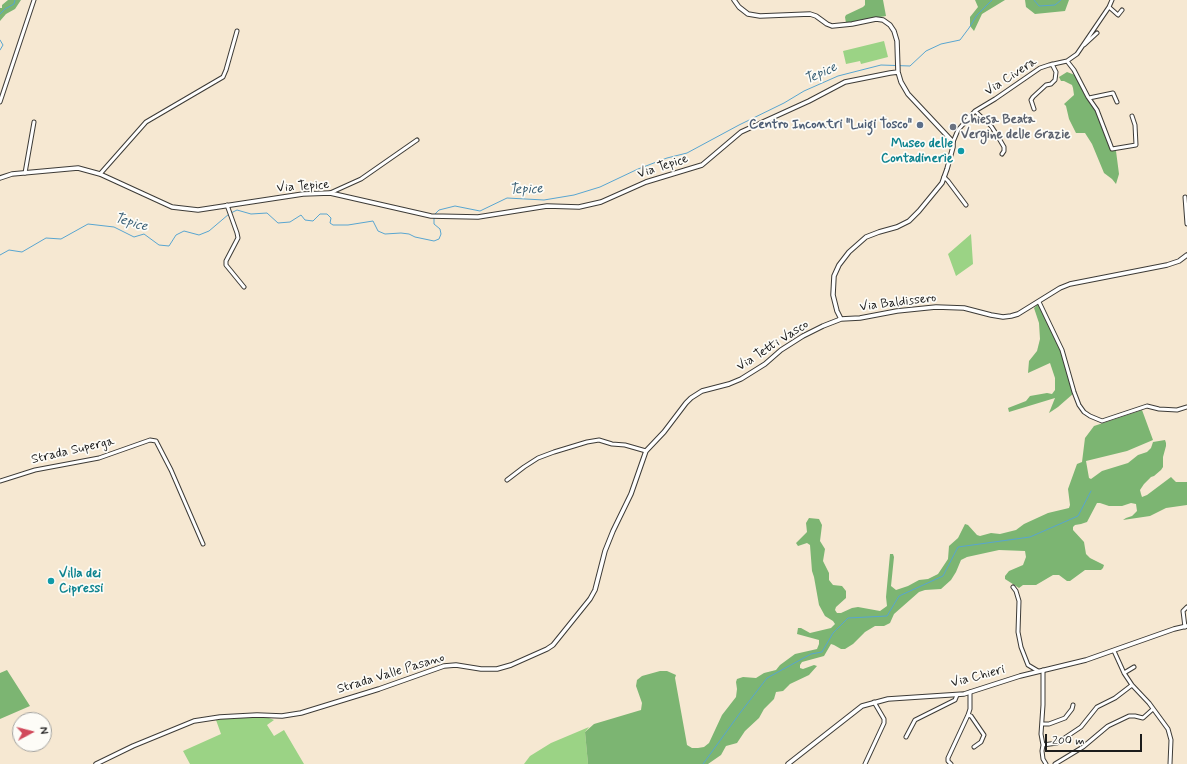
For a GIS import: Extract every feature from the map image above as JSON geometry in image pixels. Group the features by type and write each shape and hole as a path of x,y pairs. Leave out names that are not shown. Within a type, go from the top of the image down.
{"street":[{"path":"0,102 34,0"},
{"path":"734,0 739,7 748,14 760,16 810,14 832,26 876,19 883,20 894,31 897,41 898,71 901,82 908,94 953,142 942,183 909,221 897,227 866,237 849,252 839,265 834,276 833,295 837,311 841,319"},
{"path":"1112,0 1109,7 1077,54 1067,61 1074,70 1097,110 1112,149 1136,145 1135,125 1132,116"},
{"path":"1109,7 1118,15 1122,10"},
{"path":"100,174 146,122 223,76 237,31"},
{"path":"1080,49 1097,33"},
{"name":"Via Civera","path":"953,142 958,130 975,111 1040,68 1067,61"},
{"path":"1034,109 1031,100 1033,97 1046,85 1051,84 1055,80 1056,72 1052,64"},
{"name":"Via Tepice","path":"0,178 25,173 78,168 100,174 172,207 198,210 303,194 330,193 431,216 478,217 540,207 579,207 601,202 646,182 702,164 742,132 809,101 838,85 850,80 898,71"},
{"path":"1089,98 1113,93 1117,102"},
{"path":"975,111 991,126 997,135 1004,147 1002,154"},
{"path":"25,173 34,122"},
{"path":"330,193 360,179 417,140"},
{"path":"944,177 966,205"},
{"path":"1185,196 1187,224"},
{"path":"227,205 238,238 226,261 226,265 244,287"},
{"name":"Via Baldissero","path":"841,319 860,318 897,311 950,307 975,310 990,315 1003,317 1011,316 1018,314 1060,288 1070,284 1167,265 1179,261 1187,255"},
{"path":"1039,302 1062,350 1074,392 1084,412 1102,421 1147,406 1159,409 1177,410 1187,407"},
{"name":"Via Tetti Vasco","path":"646,451 664,432 691,398 702,392 741,379 765,364 781,350 803,336 841,319"},
{"name":"Strada Superga","path":"0,481 35,470 99,458 150,440 156,441 172,470 203,544"},
{"path":"507,480 538,458 587,442 599,440 646,451"},
{"name":"Strada Valle Pasano","path":"96,764 133,746 194,721 220,717 282,716 301,714 444,666 456,665 482,669 497,669 547,649 553,645 579,613 595,590 605,551 630,494 646,451"},
{"path":"1013,587 1019,601 1018,632 1022,647 1028,664 1038,671"},
{"path":"1186,626 1183,610 1187,608"},
{"name":"Via Chieri","path":"788,764 862,706 888,699 910,696 957,695 970,692 1038,671 1079,662 1186,626"},
{"path":"1114,651 1124,673 1132,685 1165,724 1170,734 1170,764"},
{"path":"1124,673 1134,667"},
{"path":"1043,670 1041,734 1043,745 1042,751 1046,764"},
{"path":"1043,745 1057,743 1081,727 1097,707 1115,698 1132,685"},
{"path":"951,764 948,761 948,758 968,715 970,692"},
{"path":"906,737 915,720 955,700 957,695"},
{"path":"865,764 884,723 884,719 874,702"},
{"path":"1042,724 1049,724 1065,718 1072,709 1073,705"},
{"path":"1055,764 1083,747 1108,726 1129,716 1143,718 1153,709"},
{"path":"968,715 971,716 984,735 981,742 974,747"}],"green space":[{"path":"8,0 21,0 15,9 6,14 0,21 0,8 2,8 2,5"},
{"path":"865,0 883,0 886,16 846,23 846,15 863,7 865,5"},
{"path":"975,0 1005,0 982,14 974,31 970,26 970,17 978,7"},
{"path":"1025,0 1069,0 1065,11 1035,14 1026,7"},
{"path":"884,41 888,57 861,64 860,61 846,64 843,51"},
{"path":"1067,72 1075,75 1096,110 1102,124 1106,127 1111,145 1116,151 1119,174 1116,184 1104,173 1092,144 1085,133 1076,133 1069,119 1066,106 1064,104 1074,95 1073,88 1072,85 1061,81 1059,77"},
{"path":"971,234 973,264 956,276 948,254"},
{"path":"1038,304 1061,351 1074,393 1049,413 1055,398 1009,412 1008,408 1026,401 1030,396 1047,393 1052,394 1055,390 1055,378 1050,363 1028,373 1029,361 1037,351 1040,339 1039,323 1034,308"},
{"path":"1142,410 1153,440 1127,451 1086,461 1089,478 1091,479 1102,471 1128,463 1138,455 1147,452 1151,448 1153,442 1165,440 1166,446 1163,457 1163,467 1144,484 1140,490 1142,497 1171,477 1176,482 1187,482 1187,505 1166,508 1150,516 1123,520 1132,516 1137,511 1136,504 1131,503 1122,506 1109,506 1097,503 1087,522 1075,525 1073,530 1084,542 1086,554 1090,558 1104,565 1101,570 1085,570 1070,581 1067,581 1059,575 1053,575 1036,585 1023,585 1019,588 1005,579 1005,576 1009,571 1023,565 1026,557 1025,551 999,550 967,557 961,560 951,580 941,589 919,592 894,614 890,623 884,626 875,626 865,632 853,644 845,649 841,649 831,644 824,656 802,662 800,668 803,669 814,665 817,666 809,675 790,684 783,691 776,692 774,699 764,709 759,718 745,731 737,743 726,746 721,755 708,764 588,764 585,732 594,724 641,710 642,703 636,686 637,680 642,676 660,671 667,671 676,675 675,678 687,745 692,748 698,748 704,747 709,743 722,715 736,697 737,679 743,677 756,678 764,673 776,670 780,665 795,654 817,649 819,640 797,634 798,628 810,633 831,628 835,624 825,616 819,605 812,571 810,545 807,543 798,546 796,543 807,532 806,523 809,518 819,519 822,525 820,541 825,549 823,561 829,573 829,580 833,585 842,586 846,591 846,598 836,607 835,610 837,613 858,607 880,611 887,606 886,597 890,554 893,554 894,557 891,586 896,590 938,574 948,559 949,546 958,538 965,524 980,536 991,533 1000,534 1016,530 1024,524 1048,513 1069,508 1068,489 1077,464 1082,462 1085,438 1094,426"},
{"path":"7,670 30,706 16,712 12,712 12,714 0,719 0,673"},
{"path":"226,718 269,718 274,720 267,725 274,736 284,730 304,764 190,764 183,751 221,734 216,720"},
{"path":"589,727 585,732 588,764 524,764 530,756 551,743"}],"waterway":[{"path":"0,14 14,4 15,0"},
{"name":"Tepice","path":"435,214 439,210 455,206 480,211 507,198 544,200 574,195 600,187 638,169 667,158 687,153 784,103 804,91 838,76 881,65 910,66 926,51 941,44 960,40 977,15 992,0"},
{"name":"Tepice","path":"1034,0 1039,6 1055,5 1061,0"},
{"path":"0,40 3,45 0,50"},
{"name":"Tepice","path":"231,213 237,210 251,214 267,213 278,223 290,222 301,215 305,220 313,221 320,214 327,214 331,218 330,223 333,225 348,225 373,221 378,231 385,234 409,234 415,237 434,241 439,239 441,234 440,229 434,224 434,217"},
{"name":"Tepice","path":"0,255 9,250 22,252 46,238 61,239 88,224 114,227 134,237 144,234 159,245 169,246 176,235 184,231 199,235 209,231 229,214"},
{"path":"703,764 767,678 811,654 822,652 833,633 848,618 887,616 899,596 943,576 958,547 1030,537 1078,516 1091,491"}],"place":[{"name":"Centro Incontri \"Luigi Tosco\"","path":"920,125"},
{"name":"Chiesa Beata Vergine delle Grazie","path":"953,127"},
{"name":"Museo delle Contadinerie","path":"961,151"},
{"name":"Villa dei Cipressi","path":"51,581"}]}
